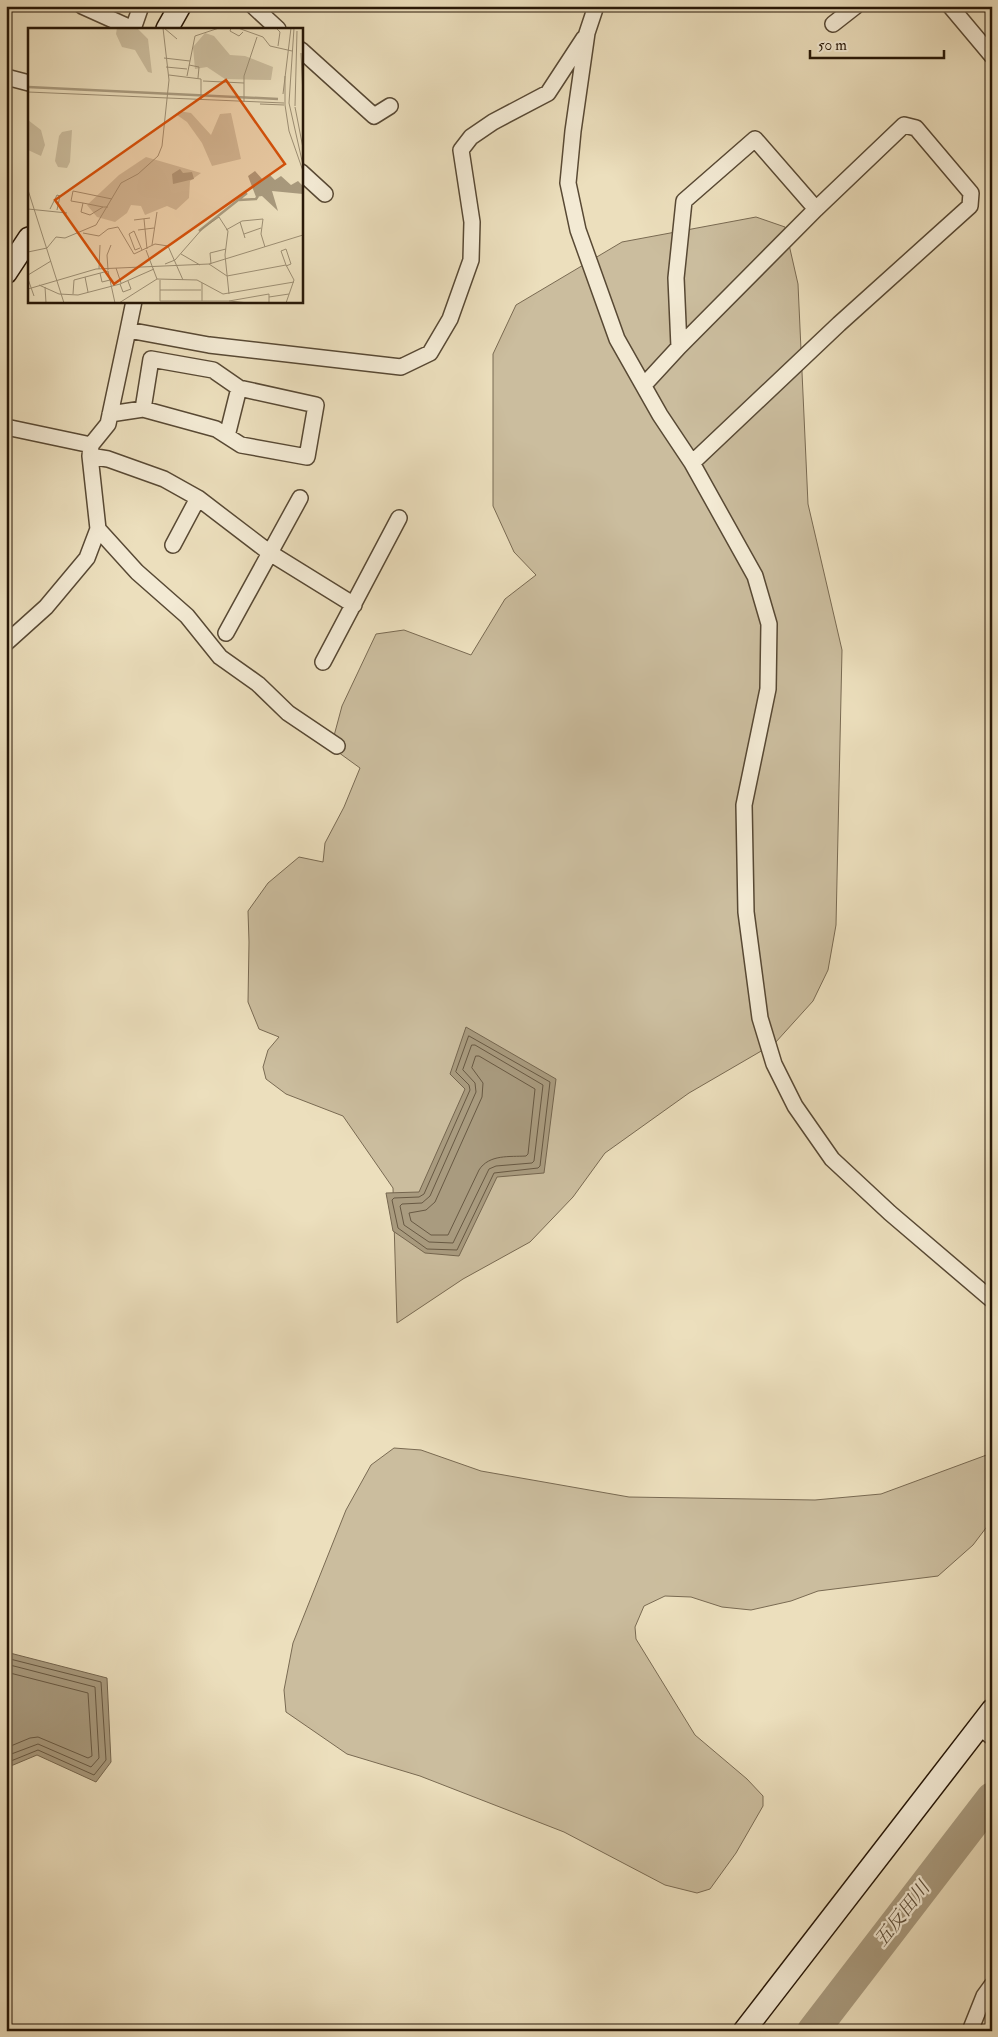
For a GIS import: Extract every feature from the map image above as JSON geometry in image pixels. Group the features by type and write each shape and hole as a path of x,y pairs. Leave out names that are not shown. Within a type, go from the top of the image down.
{"street":[{"path":"82,6 131,28"},
{"path":"133,28 141,6"},
{"path":"167,28 180,6"},
{"path":"253,6 277,28"},
{"path":"596,6 587,32 573,131 568,183 578,230 616,339 660,415 692,463 755,576 769,624 768,689 744,805 746,912 760,1018 774,1064 795,1106 832,1159 890,1213 992,1300"},
{"path":"833,24 856,6"},
{"path":"950,6 992,56"},
{"path":"128,330 209,345 402,367 430,353 450,319 471,260 472,222 461,150 471,137 493,122 548,93 587,32"},
{"path":"302,51 374,116 390,106"},
{"path":"6,78 28,83"},
{"path":"644,385 679,347 816,209 904,125 916,128 971,193 970,206 839,324 692,463"},
{"path":"679,347 676,278 684,202 755,139 816,209"},
{"path":"302,173 325,194"},
{"path":"6,273 28,240"},
{"path":"6,643 46,607 87,558 98,529 91,451 108,424 134,302"},
{"path":"110,414 142,409 216,429 241,445 307,457 316,405 239,388 213,370 151,359 142,409"},
{"path":"227,436 239,388"},
{"path":"6,427 91,451 164,479 198,498 270,553 354,605"},
{"path":"173,545 198,498"},
{"path":"226,633 300,498"},
{"path":"323,662 400,518"},
{"path":"98,529 136,572 187,616 220,657 258,684 288,712 337,746"},
{"path":"744,2031 988,1725"},
{"path":"970,2031 984,1996 992,1985"}],"path":[{"path":"992,661 992,711"}],"shaded area":[{"path":"756,217 785,227 798,284 808,504 842,650 836,925 828,970 813,1001 775,1043 689,1093 605,1153 573,1197 530,1242 463,1279 397,1323 393,1188 343,1116 286,1094 266,1079 263,1067 268,1050 279,1037 259,1029 248,1002 248,911 268,883 299,857 323,862 325,843 344,807 360,768 331,747 342,706 376,634 404,630 471,655 505,599 536,575 514,552 493,506 493,354 516,305 622,242"},
{"path":"394,1448 421,1450 481,1471 629,1497 815,1500 881,1494 992,1453 992,1520 973,1545 938,1576 818,1591 791,1601 751,1610 722,1607 691,1597 665,1596 644,1606 635,1627 636,1639 695,1735 747,1779 763,1796 763,1806 736,1853 710,1889 697,1893 665,1885 564,1832 420,1776 347,1754 286,1712 284,1690 293,1643 346,1510 371,1465"}],"water":[{"path":"466,1027 556,1079 544,1173 497,1177 459,1256 425,1253 393,1231 386,1193 419,1192 465,1089 450,1074"},
{"path":"6,1652 107,1678 111,1762 96,1782 37,1755 6,1768"}],"waterway":[{"name":"五反田川","path":"813,2031 992,1798"}]}
